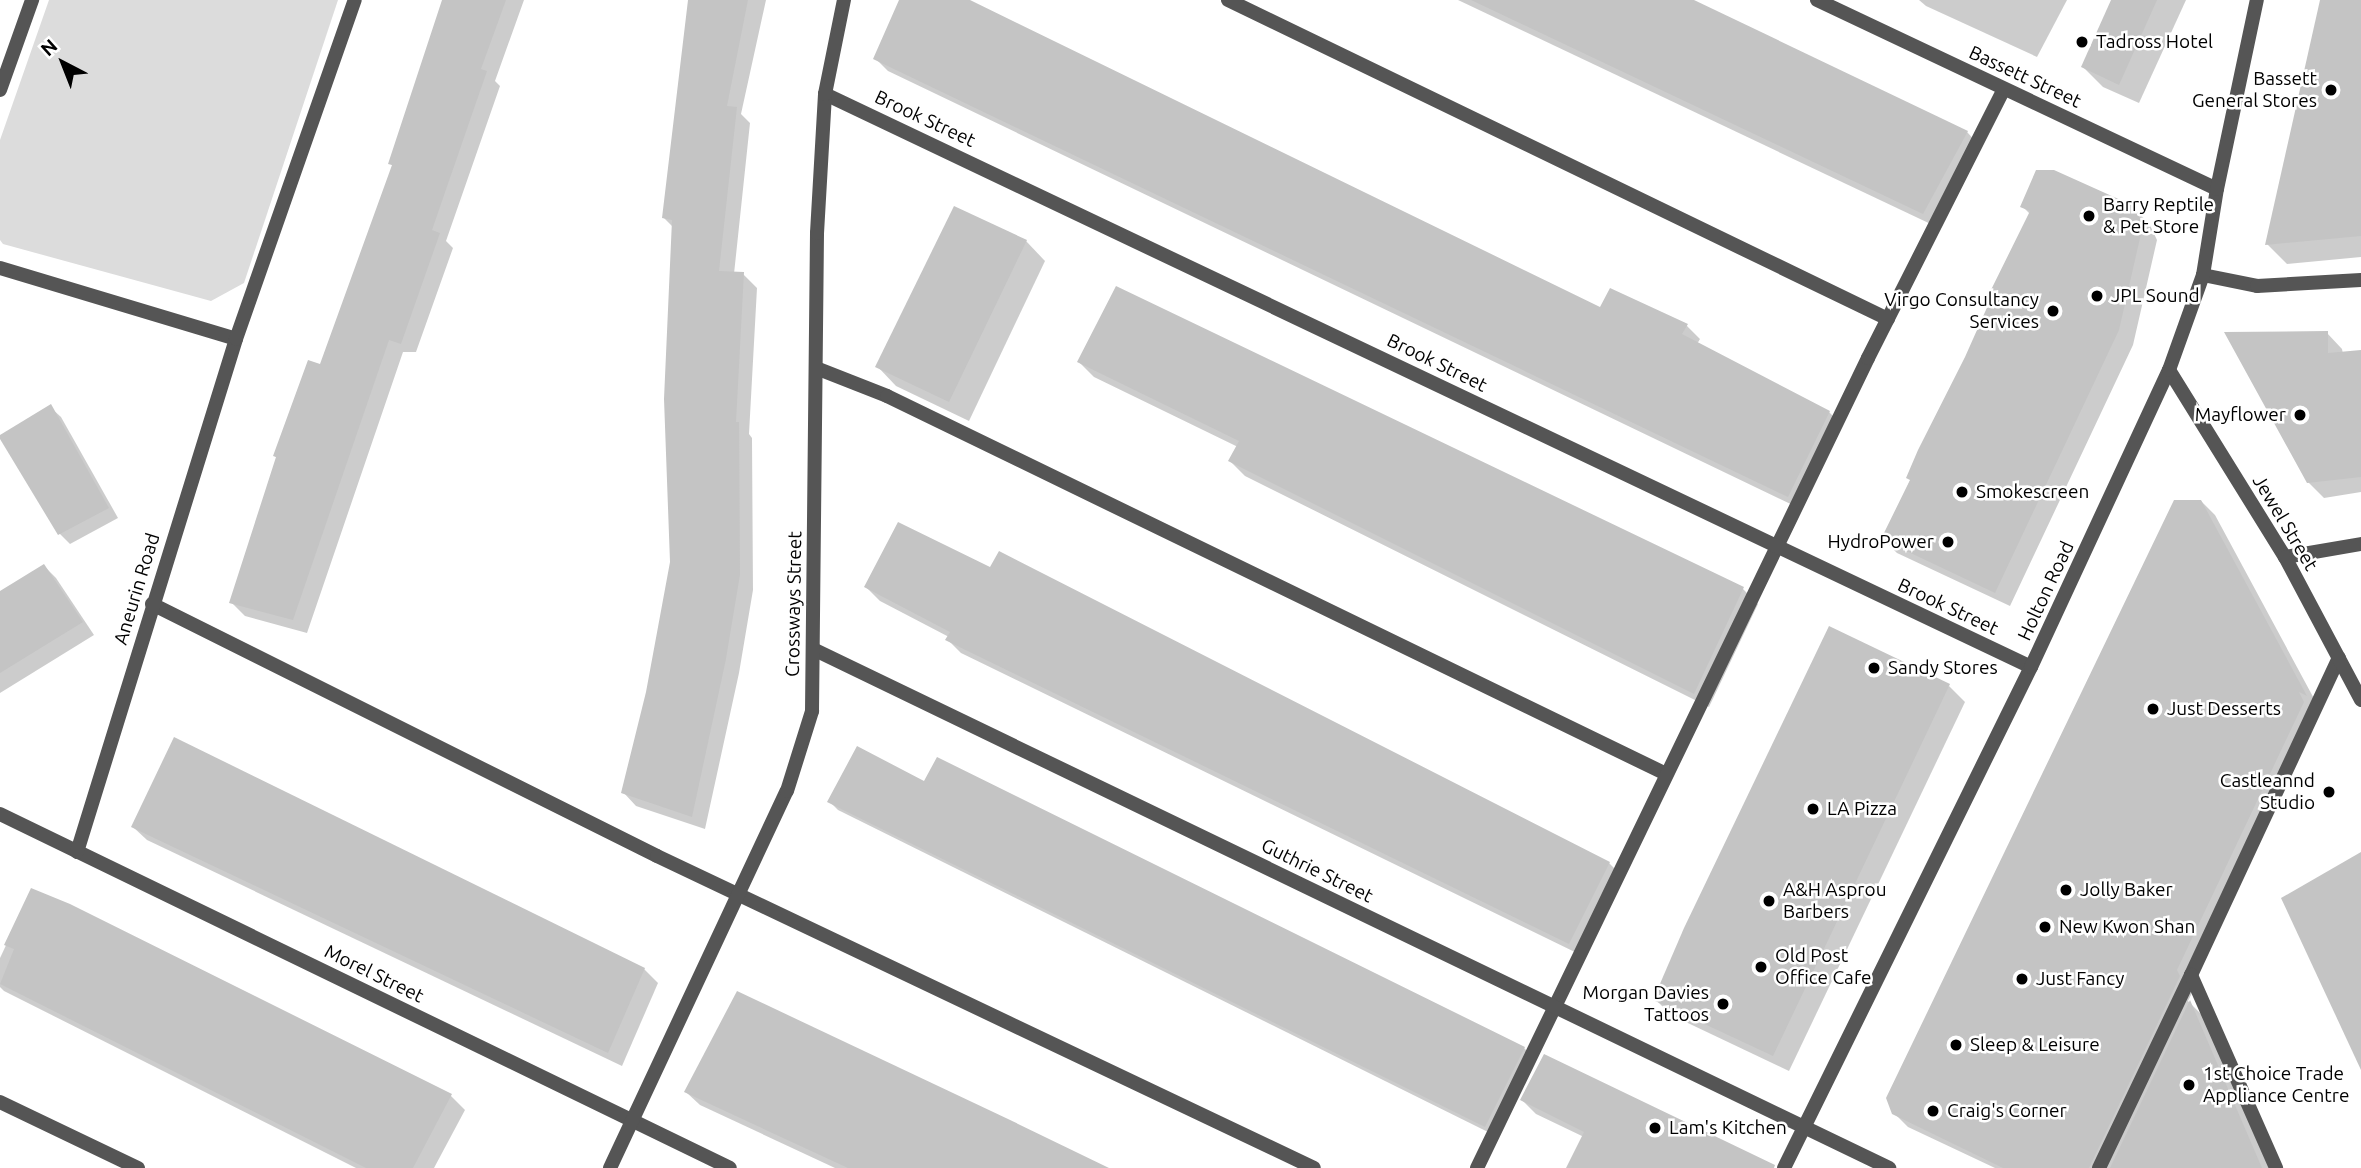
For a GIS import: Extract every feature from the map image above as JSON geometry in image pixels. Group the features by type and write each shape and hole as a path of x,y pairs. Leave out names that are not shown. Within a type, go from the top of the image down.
{"street":[{"path":"0,89 32,0"},
{"name":"Aneurin Road","path":"77,852 236,339 355,0"},
{"name":"Crossways Street","path":"610,1168 787,790 812,711 817,233 825,94 844,0"},
{"path":"1228,0 1888,319"},
{"name":"Bassett Street","path":"1817,0 2217,189"},
{"name":"Holton Road","path":"1784,1168 2031,667 2169,370 2203,275 2217,189 2257,0"},
{"path":"1477,1168 1888,319 2004,89"},
{"name":"Brook Street","path":"825,94 2031,667"},
{"path":"0,268 236,339"},
{"path":"2203,275 2256,286 2361,279"},
{"path":"816,368 900,402 1667,774"},
{"name":"Jewel Street","path":"2169,370 2285,557 2361,700"},
{"path":"2285,557 2361,544"},
{"path":"152,604 738,895 1314,1168"},
{"name":"Guthrie Street","path":"813,649 1889,1168"},
{"path":"2099,1168 2339,658"},
{"name":"Morel Street","path":"0,814 730,1168"},
{"path":"2191,975 2276,1168"},
{"path":"0,1102 138,1168"}],"shaded area":[{"path":"49,0 338,0 244,283 211,301 3,244 0,240 0,140"}],"building":[{"path":"442,0 506,0 481,69 487,71 432,230 440,233 401,344 389,340 293,620 229,603 276,457 273,456 308,360 320,364 392,165 388,164"},
{"path":"688,0 748,0 727,106 737,107 719,271 744,272 736,422 739,422 740,575 726,659 692,817 621,793 646,692 670,562 664,399 672,220 662,218"},
{"path":"899,0 970,0 1600,307 1610,288 1688,324 1682,334 1830,411 1788,497 873,59"},
{"path":"1471,0 1694,0 1968,131 1923,214"},
{"path":"2111,0 2157,0 2119,85 2081,67"},
{"path":"2320,0 2361,0 2361,236 2265,245"},
{"path":"2036,170 2054,170 2134,206 2143,225 2119,330 1995,593 1881,539 1910,480 1906,478 1918,450 1989,303 1985,302 2030,211 2020,207"},
{"path":"954,206 1027,240 949,402 875,367"},
{"path":"1116,286 1744,587 1694,694 1228,461 1239,441 1077,362"},
{"name":"Mayflower","path":"2328,331 2328,353 2361,350 2361,477 2307,483 2224,332"},
{"path":"51,404 109,508 58,535 0,439 0,435"},
{"path":"2174,500 2201,500 2307,696 2299,692 2304,702 2177,970 2180,976 2089,1168 2003,1168 1892,1114 1886,1098"},
{"path":"898,522 990,567 999,551 1610,862 1569,944 945,640 950,632 864,587"},
{"path":"44,564 83,622 0,673 0,591"},
{"path":"1829,626 1950,684 1773,1056 1653,1000 1684,928"},
{"path":"174,737 645,968 608,1053 131,827"},
{"path":"857,746 924,781 937,757 1525,1047 1485,1127 827,802"},
{"path":"2361,852 2361,1070 2281,898"},
{"path":"31,888 70,904 452,1094 413,1168 366,1168 0,984 14,949 4,945"},
{"path":"737,991 1109,1168 848,1168 684,1092"},
{"name":"1st Choice Trade Appliance Centre","path":"2190,1000 2262,1168 2110,1168"},
{"path":"1544,1054 1775,1165 1774,1168 1566,1168 1584,1132 1520,1100"}],"place":[{"name":"Tadross Hotel","path":"2082,42"},
{"name":"Bassett General Stores","path":"2331,90"},
{"name":"Barry Reptile & Pet Store","path":"2089,216"},
{"name":"JPL Sound","path":"2097,296"},
{"name":"Virgo Consultancy Services","path":"2053,311"},
{"name":"Mayflower","path":"2300,415"},
{"name":"Smokescreen","path":"1962,492"},
{"name":"HydroPower","path":"1948,542"},
{"name":"Sandy Stores","path":"1874,668"},
{"name":"Just Desserts","path":"2153,709"},
{"name":"Castleannd Studio","path":"2329,792"},
{"name":"LA Pizza","path":"1813,809"},
{"name":"Jolly Baker","path":"2066,890"},
{"name":"A&H Asprou Barbers","path":"1769,901"},
{"name":"New Kwon Shan","path":"2045,927"},
{"name":"Old Post Office Cafe","path":"1761,967"},
{"name":"Just Fancy","path":"2022,979"},
{"name":"Morgan Davies Tattoos","path":"1723,1004"},
{"name":"Sleep & Leisure","path":"1956,1045"},
{"name":"1st Choice Trade Appliance Centre","path":"2189,1085"},
{"name":"Craig's Corner","path":"1933,1111"},
{"name":"Lam's Kitchen","path":"1655,1128"}]}
